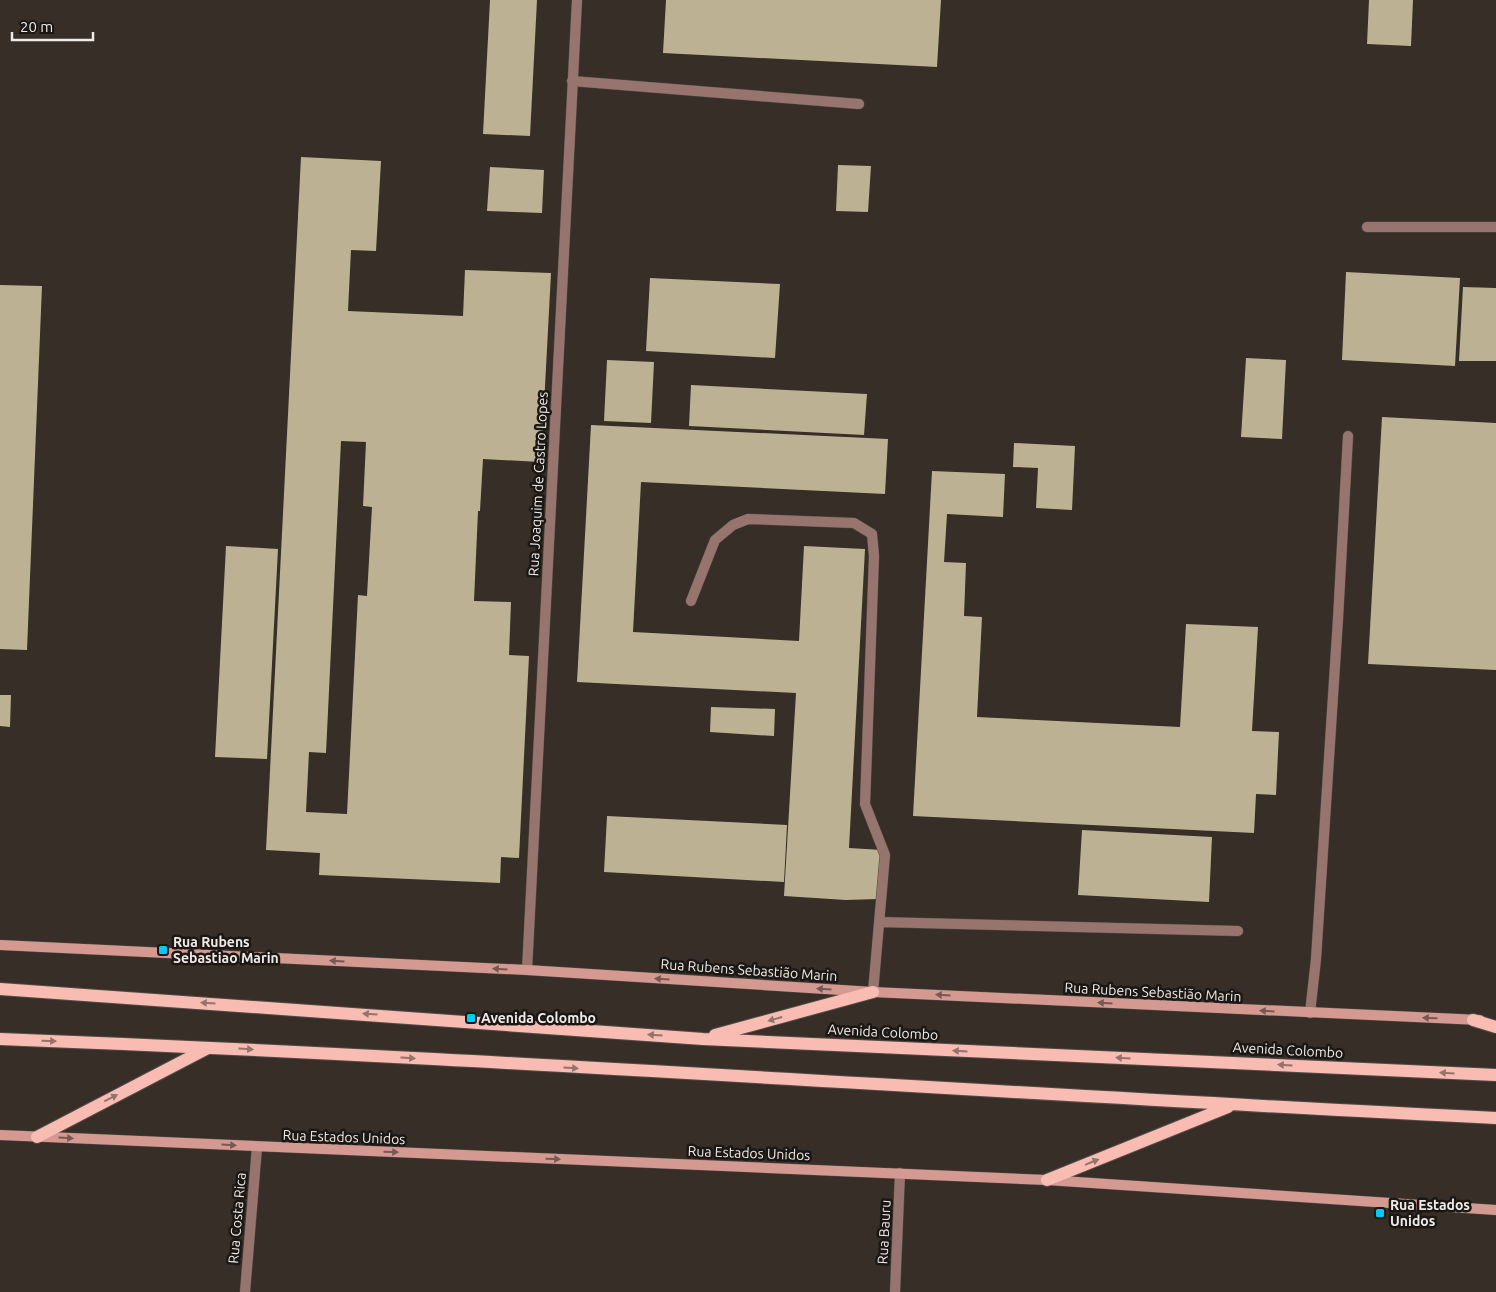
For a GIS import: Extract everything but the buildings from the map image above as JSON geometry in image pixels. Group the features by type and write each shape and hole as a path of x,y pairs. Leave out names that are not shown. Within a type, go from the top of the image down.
{"main road":[{"name":"Avenida Colombo","path":"2,989 703,1039 1496,1075"},
{"path":"703,1039 873,992"},
{"path":"1473,1020 1496,1027"},
{"path":"0,1039 210,1047 1233,1106 1496,1118"},
{"path":"37,1137 210,1047"},
{"path":"1047,1180 1233,1106"}],"street":[{"name":"Rua Joaquim de Castro Lopes","path":"527,970 576,0"},
{"path":"572,81 859,104"},
{"path":"1367,227 1496,227"},
{"path":"1310,1013 1316,959 1338,629 1348,436"},
{"path":"690,601 715,540 733,525 748,519 854,523 872,534 874,556 865,804 885,855 873,992"},
{"path":"879,922 1238,931"},
{"name":"Rua Rubens Sebastião Marin","path":"0,945 527,970 873,992 1496,1021"},
{"name":"Rua Estados Unidos","path":"0,1135 1047,1180 1496,1210"},
{"name":"Rua Costa Rica","path":"245,1292 257,1147"},
{"name":"Rua Bauru","path":"895,1292 900,1173"}],"place":[{"name":"Rua Rubens Sebastiao Marin","path":"163,950"},
{"name":"Avenida Colombo","path":"471,1018"},
{"name":"Rua Estados Unidos","path":"1380,1213"}]}
